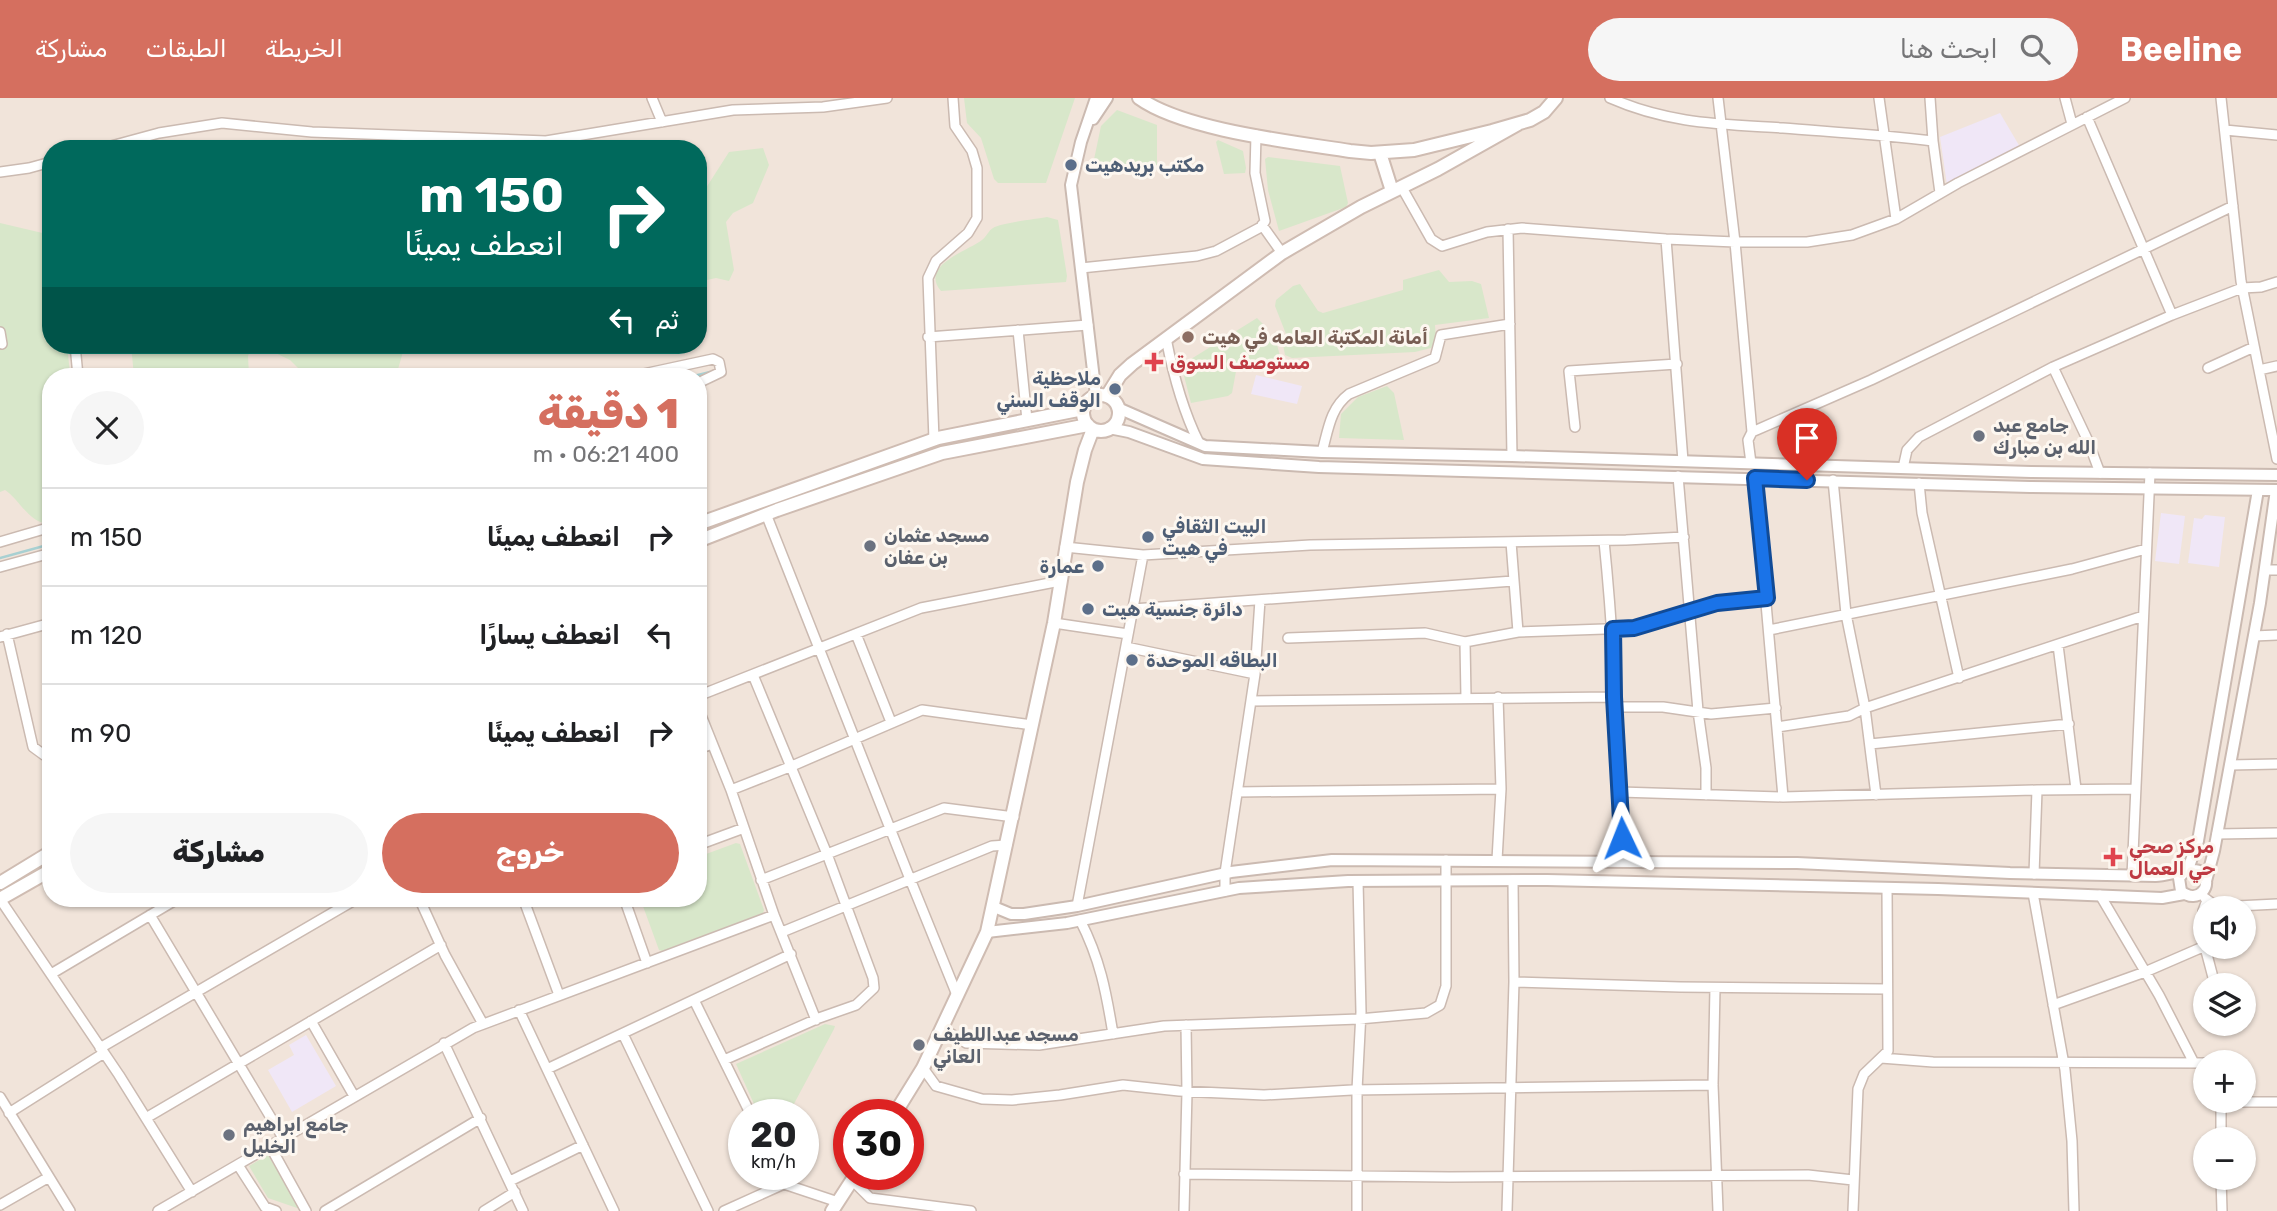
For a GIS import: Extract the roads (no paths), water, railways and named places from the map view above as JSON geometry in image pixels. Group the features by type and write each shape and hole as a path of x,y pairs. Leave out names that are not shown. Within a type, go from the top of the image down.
{"main road":[{"path":"1139,98 1157,109 1181,117 1256,135 1350,151 1380,153 1430,147 1518,124"},
{"path":"1091,427 1084,418 1083,409 1088,400 1102,396 1126,369 1282,253 1397,188 1544,112 1556,98"},
{"path":"1430,147 1438,169"},
{"path":"1380,153 1397,188"},
{"path":"707,537 942,453 1091,427 1109,428 1117,419 1118,408 1102,396"},
{"path":"707,521 934,440 1083,409"},
{"path":"904,1099 923,1068 942,1028 987,932 994,908 1054,623 1077,482 1091,427"},
{"path":"0,883 42,857"},
{"path":"0,899 42,875"},
{"path":"835,1206 845,1190"}],"street":[{"path":"652,98 662,122"},
{"path":"552,140 733,110 823,107 887,98"},
{"path":"934,440 928,337 928,278 936,261 968,233 977,218 977,168 972,151 955,126 953,98"},
{"path":"1096,98 1070,185 1088,325 1102,396"},
{"path":"1086,130 1107,98"},
{"path":"1610,98 1659,116 1722,124 1933,141"},
{"path":"1718,98 1735,242 1752,432 1748,440 1751,463"},
{"path":"1879,98 1896,219"},
{"path":"1930,98 1940,193"},
{"path":"2065,98 2072,124"},
{"path":"1397,188 1431,239 1447,246 1487,232 1508,229 1735,242 1807,242 1867,231 1896,219 1940,193 2125,98"},
{"path":"2221,98 2242,288 2277,459"},
{"path":"2087,117 2172,315"},
{"path":"131,140 159,132 222,122 312,132 520,140"},
{"path":"2225,130 2277,135"},
{"path":"1081,268 1197,256 1216,251 1248,236 1265,221 1255,173 1256,135"},
{"path":"0,172 42,164"},
{"path":"1752,432 1871,380 2233,206"},
{"path":"1262,225 1282,253"},
{"path":"1508,229 1512,456"},
{"path":"1666,239 1683,461"},
{"path":"1903,468 1907,450 1919,438 2053,367 2242,288 2277,282"},
{"path":"1322,452 1333,413 1340,401 1349,394 1434,358 1441,335 1510,324"},
{"path":"928,337 1088,325"},
{"path":"1018,330 1027,420"},
{"path":"0,332 2,344"},
{"path":"1166,338 1170,362 1190,426 1199,443"},
{"path":"2208,368 2254,347"},
{"path":"672,368 713,359 719,362 721,372 707,379"},
{"path":"1575,427 1569,370 1677,364"},
{"path":"2259,370 2277,366"},
{"path":"2053,367 2100,473"},
{"path":"1118,408 1205,446 1322,452 1903,468 2277,475"},
{"path":"1109,428 1129,432 1203,459 1319,467 2276,490 2254,636 2204,896"},
{"path":"1933,468 1925,483 1922,513 1958,678"},
{"path":"2132,876 2150,474"},
{"path":"1678,476 1698,711 1706,768 1706,795"},
{"path":"1755,478 1783,797"},
{"path":"1833,481 1846,614 1865,708 1876,794"},
{"path":"2184,894 2178,883 2198,841 2258,490"},
{"path":"766,514 957,995"},
{"path":"0,542 42,530"},
{"path":"1065,547 1143,555 1310,545 1604,541 1684,537"},
{"path":"1604,541 1613,629 1614,702 1623,861"},
{"path":"1511,542 1518,632"},
{"path":"1769,630 2072,569 2146,548"},
{"path":"0,567 42,555"},
{"path":"1077,906 1143,555"},
{"path":"2264,570 2277,570"},
{"path":"707,693 921,608 1060,581"},
{"path":"1133,609 1513,581"},
{"path":"1288,638 1425,633 1465,642 1518,632 1634,628 1717,603 1767,598"},
{"path":"1225,891 1225,873 1255,674 1260,600"},
{"path":"1777,727 1849,716 1865,708 2143,616"},
{"path":"1054,623 1128,634"},
{"path":"42,625 4,636 33,747 42,754"},
{"path":"856,635 891,722"},
{"path":"2254,636 2277,635"},
{"path":"1465,642 1466,698"},
{"path":"2058,645 2076,789"},
{"path":"1126,647 1255,674"},
{"path":"724,1060 856,1005 874,988 873,978 827,854 753,675"},
{"path":"1251,701 1498,697 1614,702 1711,714 1776,708"},
{"path":"1497,860 1501,789 1498,697"},
{"path":"731,790 922,710 1032,725"},
{"path":"1870,744 2068,724"},
{"path":"707,731 731,790 774,915 816,1020"},
{"path":"707,746 712,744"},
{"path":"2230,765 2277,764"},
{"path":"1237,792 1501,789"},
{"path":"1620,792 1783,797 2136,789"},
{"path":"2034,874 2037,790"},
{"path":"761,880 944,808 1014,817"},
{"path":"707,842 744,828"},
{"path":"2217,835 2277,833"},
{"path":"782,932 992,846 1007,845"},
{"path":"994,908 1011,914 1024,914 1077,906 1225,873 1332,860 1797,863 2132,876 2170,876 2186,871 2202,873 2205,891 2217,907 2277,904"},
{"path":"942,1028 966,1043 1038,1045 1186,1025 1360,1019 1426,1013 1440,1004 1446,986 1446,860"},
{"path":"987,932 1080,920 1225,891 1358,881 1513,880 1887,888 2162,898 2184,894 2193,897 2205,891"},
{"path":"1507,1211 1514,982 1513,880"},
{"path":"1357,1211 1360,1019 1358,881"},
{"path":"1853,1211 1858,1089 1864,1074 1888,1051 1887,888"},
{"path":"2033,893 2063,1061 2072,1141 2074,1211"},
{"path":"2100,895 2193,1061"},
{"path":"0,899 192,1192"},
{"path":"51,974 164,907"},
{"path":"9,1113 197,992 343,907"},
{"path":"423,907 483,1024"},
{"path":"526,907 559,995"},
{"path":"627,907 647,963"},
{"path":"150,915 283,1138"},
{"path":"158,1211 444,1043 483,1024 774,915"},
{"path":"1080,920 1095,949 1106,992 1112,1034"},
{"path":"146,1118 441,946"},
{"path":"2053,1005 2145,972 2193,951"},
{"path":"547,1069 791,954"},
{"path":"1514,982 1715,988 1887,989"},
{"path":"1715,988 1713,1085 1718,1211"},
{"path":"694,1000 743,1099"},
{"path":"519,1010 614,1211"},
{"path":"311,1021 354,1096"},
{"path":"1184,1211 1186,1025"},
{"path":"622,1034 708,1211"},
{"path":"444,1043 523,1211"},
{"path":"1881,1058 1933,1062 2193,1063"},
{"path":"923,1068 936,1086 982,1098 1012,1100 1123,1085 1187,1092 1264,1094 1357,1090 1713,1085"},
{"path":"0,1097 70,1211"},
{"path":"2256,1102 2277,1102"},
{"path":"324,1211 481,1118"},
{"path":"510,1181 583,1145"},
{"path":"270,1146 306,1211"},
{"path":"238,1165 264,1209 276,1211"},
{"path":"1184,1174 1716,1174 1808,1175 1853,1180"},
{"path":"0,1205 49,1177"},
{"path":"724,1211 771,1190"},
{"path":"798,1190 835,1206"},
{"path":"864,1190 870,1198 971,1211"},
{"path":"2221,1190 2222,1211"},
{"path":"484,1211 515,1192"}],"waterway":[{"path":"0,558 42,546"}],"place":[{"name":"مكتب بريدهيت","path":"1071,165"},
{"name":"أمانة المكتبة العامه في هيت","path":"1188,337"},
{"name":"مستوصف السوق","path":"1154,362"},
{"name":"ملاحظية الوقف السني","path":"1115,389"},
{"name":"جامع عبد الله بن مبارك","path":"1979,436"},
{"name":"البيت الثقافي في هيت","path":"1148,537"},
{"name":"مسجد عثمان بن عفان","path":"870,546"},
{"name":"عمارة","path":"1098,566"},
{"name":"دائرة جنسية هيت","path":"1088,609"},
{"name":"البطاقه الموحدة","path":"1132,660"},
{"name":"مركز صحي حي العمال","path":"2113,857"},
{"name":"مسجد عبداللطيف العاني","path":"919,1045"},
{"name":"جامع ابراهيم الخليل","path":"229,1135"}]}
